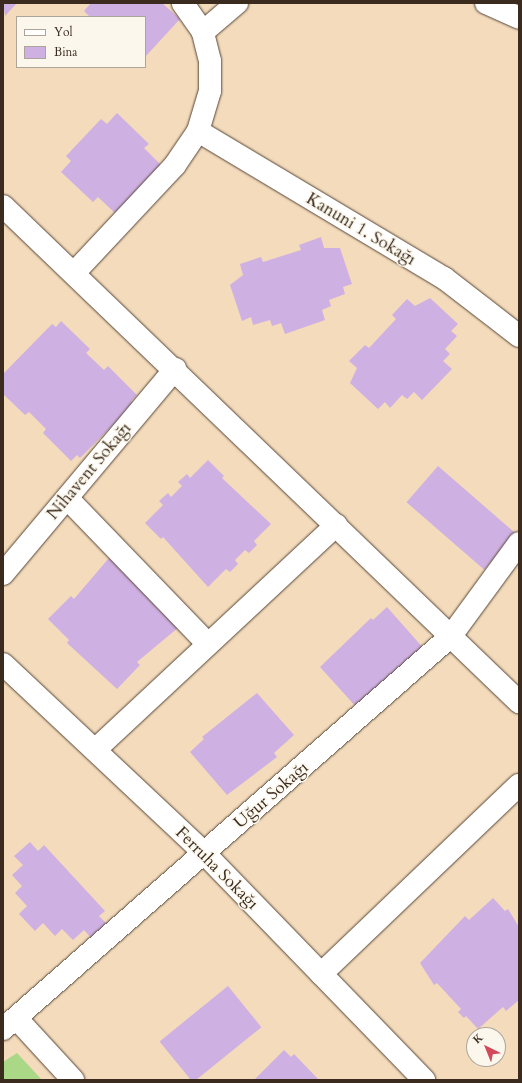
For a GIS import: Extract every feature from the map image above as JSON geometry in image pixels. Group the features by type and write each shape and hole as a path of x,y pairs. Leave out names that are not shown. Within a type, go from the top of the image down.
{"street":[{"path":"74,273 175,165 198,130 210,91 210,61 203,32 183,3"},
{"path":"203,32 237,3"},
{"path":"486,3 519,18"},
{"name":"Kanuni 1. Sokağı","path":"198,130 444,278 519,336"},
{"path":"3,206 175,369 519,702"},
{"name":"Nihavent Sokağı","path":"3,574 175,369"},
{"path":"67,498 208,644"},
{"path":"94,750 336,525"},
{"name":"Uğur Sokağı","path":"10,1024 451,636 519,543"},
{"name":"Ferruha Sokağı","path":"3,664 205,854 424,1080"},
{"path":"320,974 519,785"},
{"path":"10,1024 73,1080"}],"green space":[{"path":"17,1053 42,1080 3,1080 3,1062"}],"building":[{"path":"3,3 17,3 5,16"},
{"path":"91,3 162,3 180,19 146,56 146,16 89,16 84,11"},
{"path":"117,113 149,144 144,148 162,166 116,214 98,197 93,202 61,172 71,161 66,156 101,119 107,124"},
{"path":"321,237 324,248 340,248 352,284 343,287 345,294 329,300 331,306 322,310 325,320 285,334 281,323 272,326 270,320 253,325 251,317 242,321 230,285 243,275 240,264 261,257 263,262 301,250 299,245"},
{"path":"430,298 458,324 451,331 457,336 445,349 450,354 443,361 452,369 422,400 414,392 407,399 402,395 390,408 385,402 378,409 350,383 357,368 349,361 365,345 369,348 396,319 392,315 407,299 415,306"},
{"path":"61,321 90,349 86,353 104,370 108,366 137,395 131,401 134,404 80,458 77,455 71,461 43,433 46,429 29,412 25,415 3,394 3,374 52,324 56,327"},
{"path":"208,460 224,476 222,478 271,524 254,541 257,545 249,553 245,550 235,560 238,564 230,572 226,569 208,587 163,537 161,539 145,523 163,505 159,501 168,493 171,497 182,486 178,482 187,474 190,478"},
{"path":"438,466 516,534 484,570 407,502"},
{"path":"109,558 179,627 137,662 140,665 117,689 67,643 69,640 48,619 71,596 74,599"},
{"path":"387,607 425,650 358,709 320,667 371,618 373,620"},
{"path":"257,693 294,735 274,753 277,757 227,795 190,752 204,739 202,737"},
{"path":"30,842 38,851 44,845 105,911 99,916 108,925 93,940 84,930 73,940 62,929 55,936 43,923 35,931 19,914 27,906 15,893 22,886 12,875 23,865 14,856"},
{"path":"493,898 505,911 508,909 519,927 519,1000 506,1011 503,1007 480,1027 476,1027 466,1016 464,1018 458,1012 461,1009 437,983 434,985 420,963 465,916 469,920"},
{"path":"228,986 261,1027 196,1080 191,1080 160,1041"},
{"path":"284,1050 291,1057 294,1054 319,1080 255,1079"}]}
